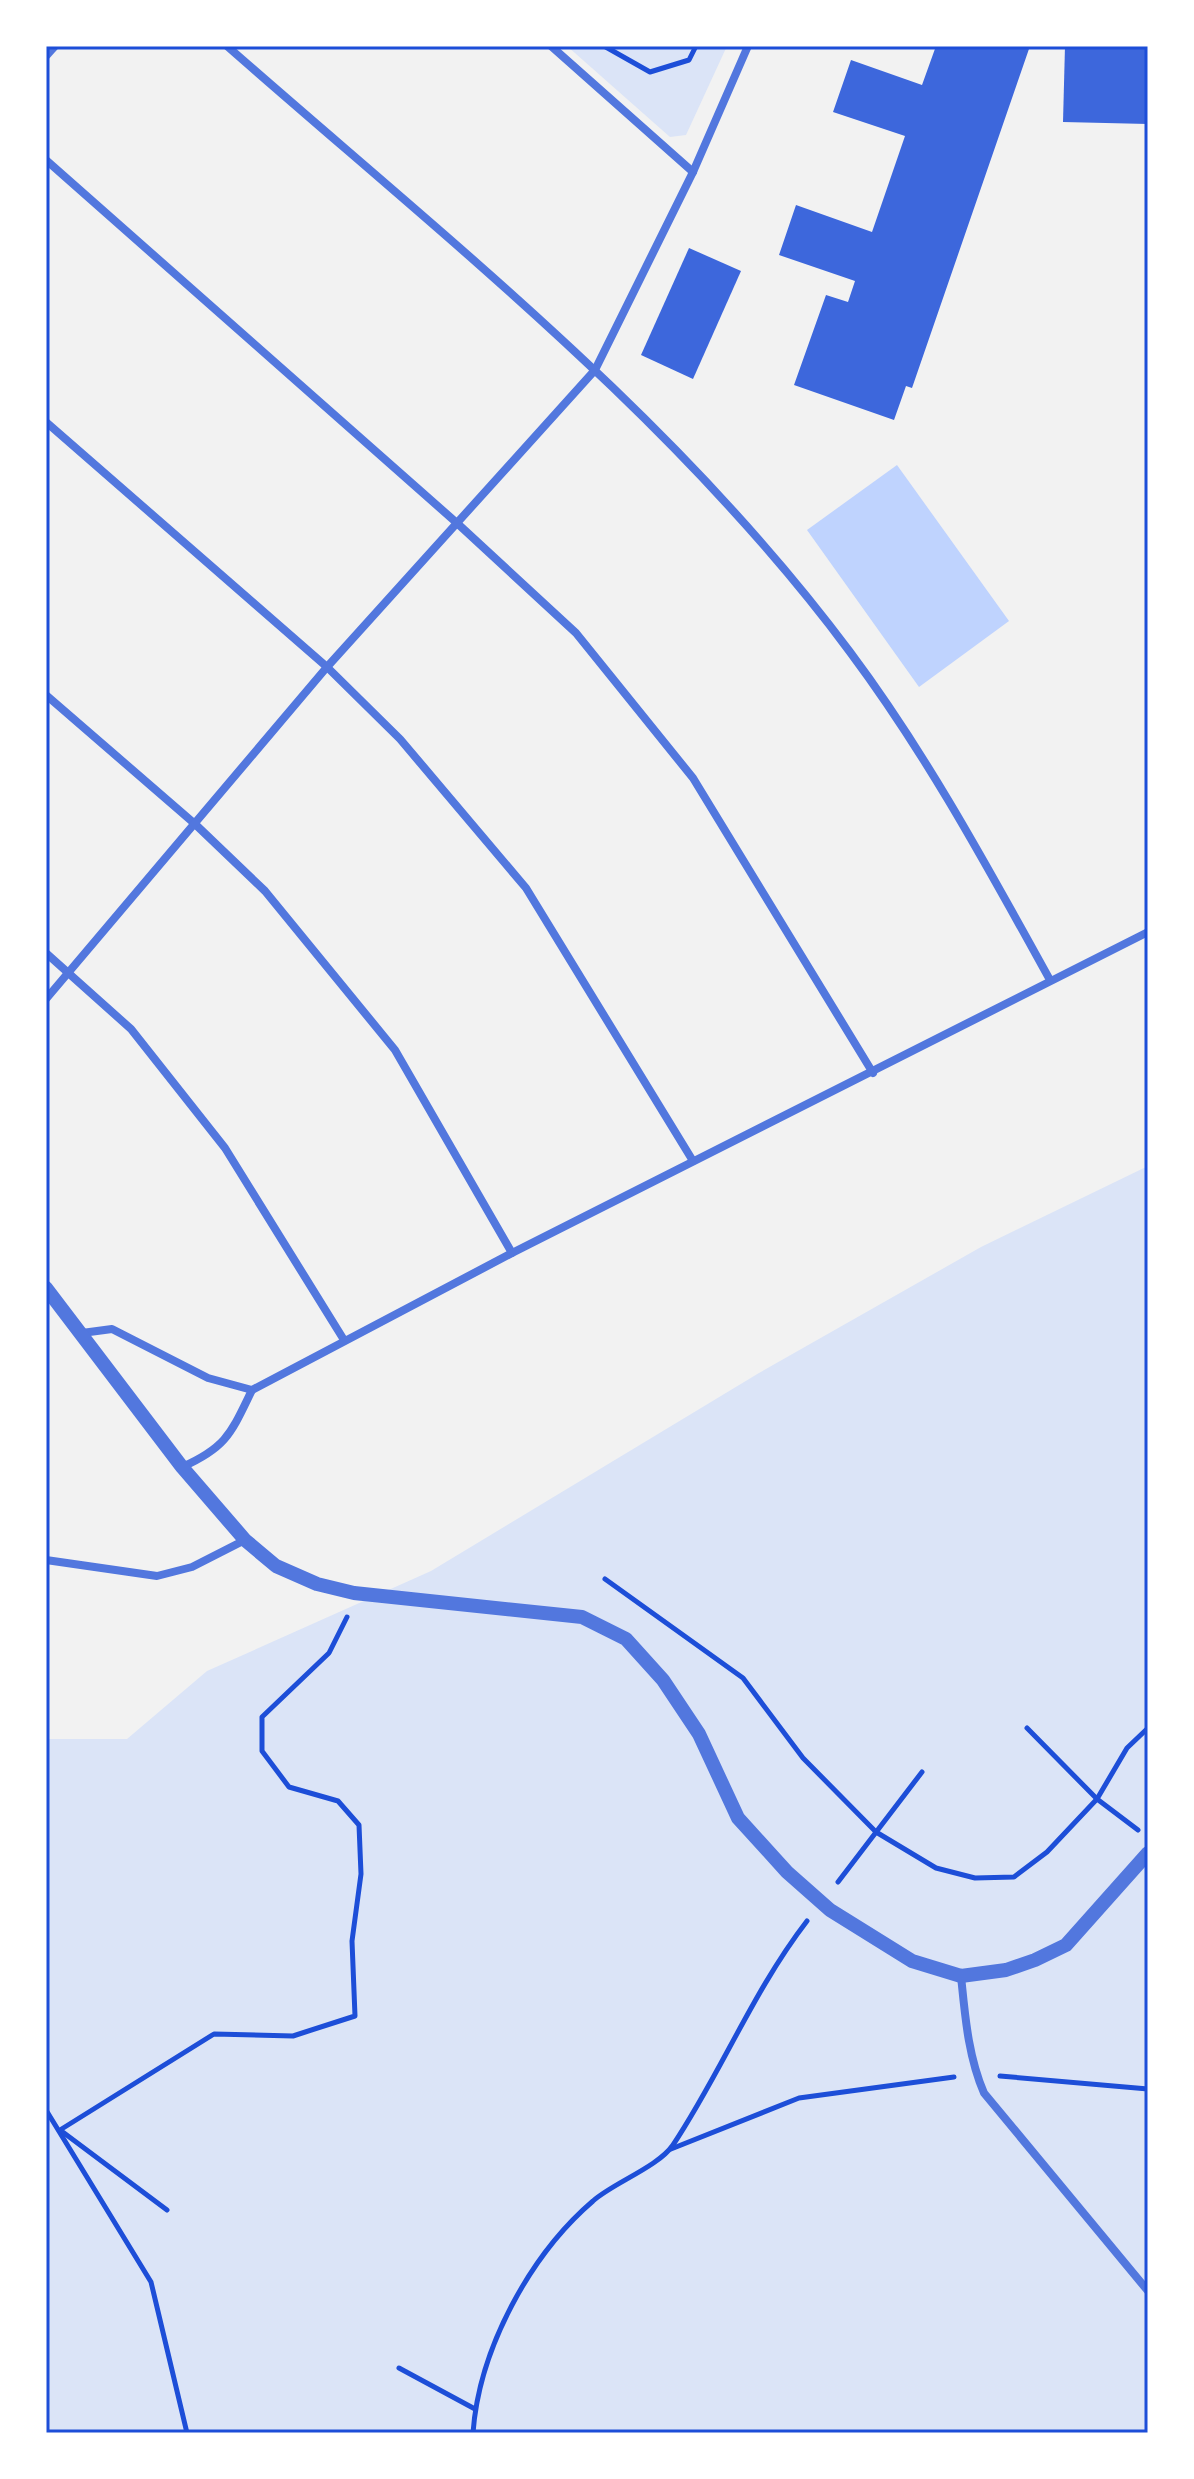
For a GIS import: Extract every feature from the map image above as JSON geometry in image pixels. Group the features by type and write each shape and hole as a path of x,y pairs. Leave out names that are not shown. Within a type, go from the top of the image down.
{"street":[{"path":"46,56 55,46"},
{"path":"227,46 595,370 663,436 754,534 850,651 938,779 1050,980"},
{"path":"551,46 693,172"},
{"path":"46,999 327,667 595,370 693,172 748,46"},
{"path":"46,160 458,524 576,633 693,778 873,1073"},
{"path":"46,422 327,667 400,739 526,888 693,1161"},
{"path":"46,695 195,824 265,891 395,1050 512,1253"},
{"path":"182,1467 213,1453 232,1431 252,1390 512,1253 1148,932"},
{"path":"46,953 131,1029 225,1148 344,1340"},
{"path":"46,1288 182,1467 245,1540 276,1566 317,1584 354,1593 582,1617 626,1639 663,1680 699,1734 738,1818 787,1872 830,1910 912,1961 961,1976 1006,1970 1066,1945 1148,1853"},
{"path":"82,1333 112,1329 208,1378 252,1390"},
{"path":"46,1560 157,1576 192,1567 245,1540"},
{"path":"961,1976 976,2074 984,2093 1148,2291"}],"path":[{"path":"604,46 650,72 689,60 696,46"},
{"path":"605,1579 743,1678 803,1758 876,1832 936,1868 975,1878 1014,1877 1047,1852 1097,1799 1127,1748 1148,1728"},
{"path":"60,2130 214,2034 293,2036 355,2016 352,1941 361,1874 359,1825 338,1801 289,1787 262,1751 262,1717 329,1653 354,1593"},
{"path":"1027,1728 1097,1799 1148,1838"},
{"path":"876,1832 922,1772"},
{"path":"670,2149 778,1958"},
{"path":"473,2433 475,2409 504,2320 533,2264 593,2200 670,2149 799,2098 976,2074 1148,2089"},
{"path":"46,2110 151,2282 187,2433"},
{"path":"60,2130 167,2210"},
{"path":"399,2368 475,2409"}],"shaded area":[{"path":"567,46 727,46 686,135 670,137"},
{"path":"1148,1166 1148,2433 46,2433 46,1739 127,1739 207,1671 431,1571 759,1373 981,1247"}],"water":[{"path":"897,465 1009,621 919,687 807,530"}],"building":[{"path":"936,46 1030,46 912,388 906,386 894,420 794,385 826,295 848,302 855,281 779,255 796,205 872,232 905,136 833,112 851,60 922,85"},
{"path":"1065,46 1148,46 1148,124 1063,122"},
{"path":"689,248 741,271 693,379 641,355"}]}
